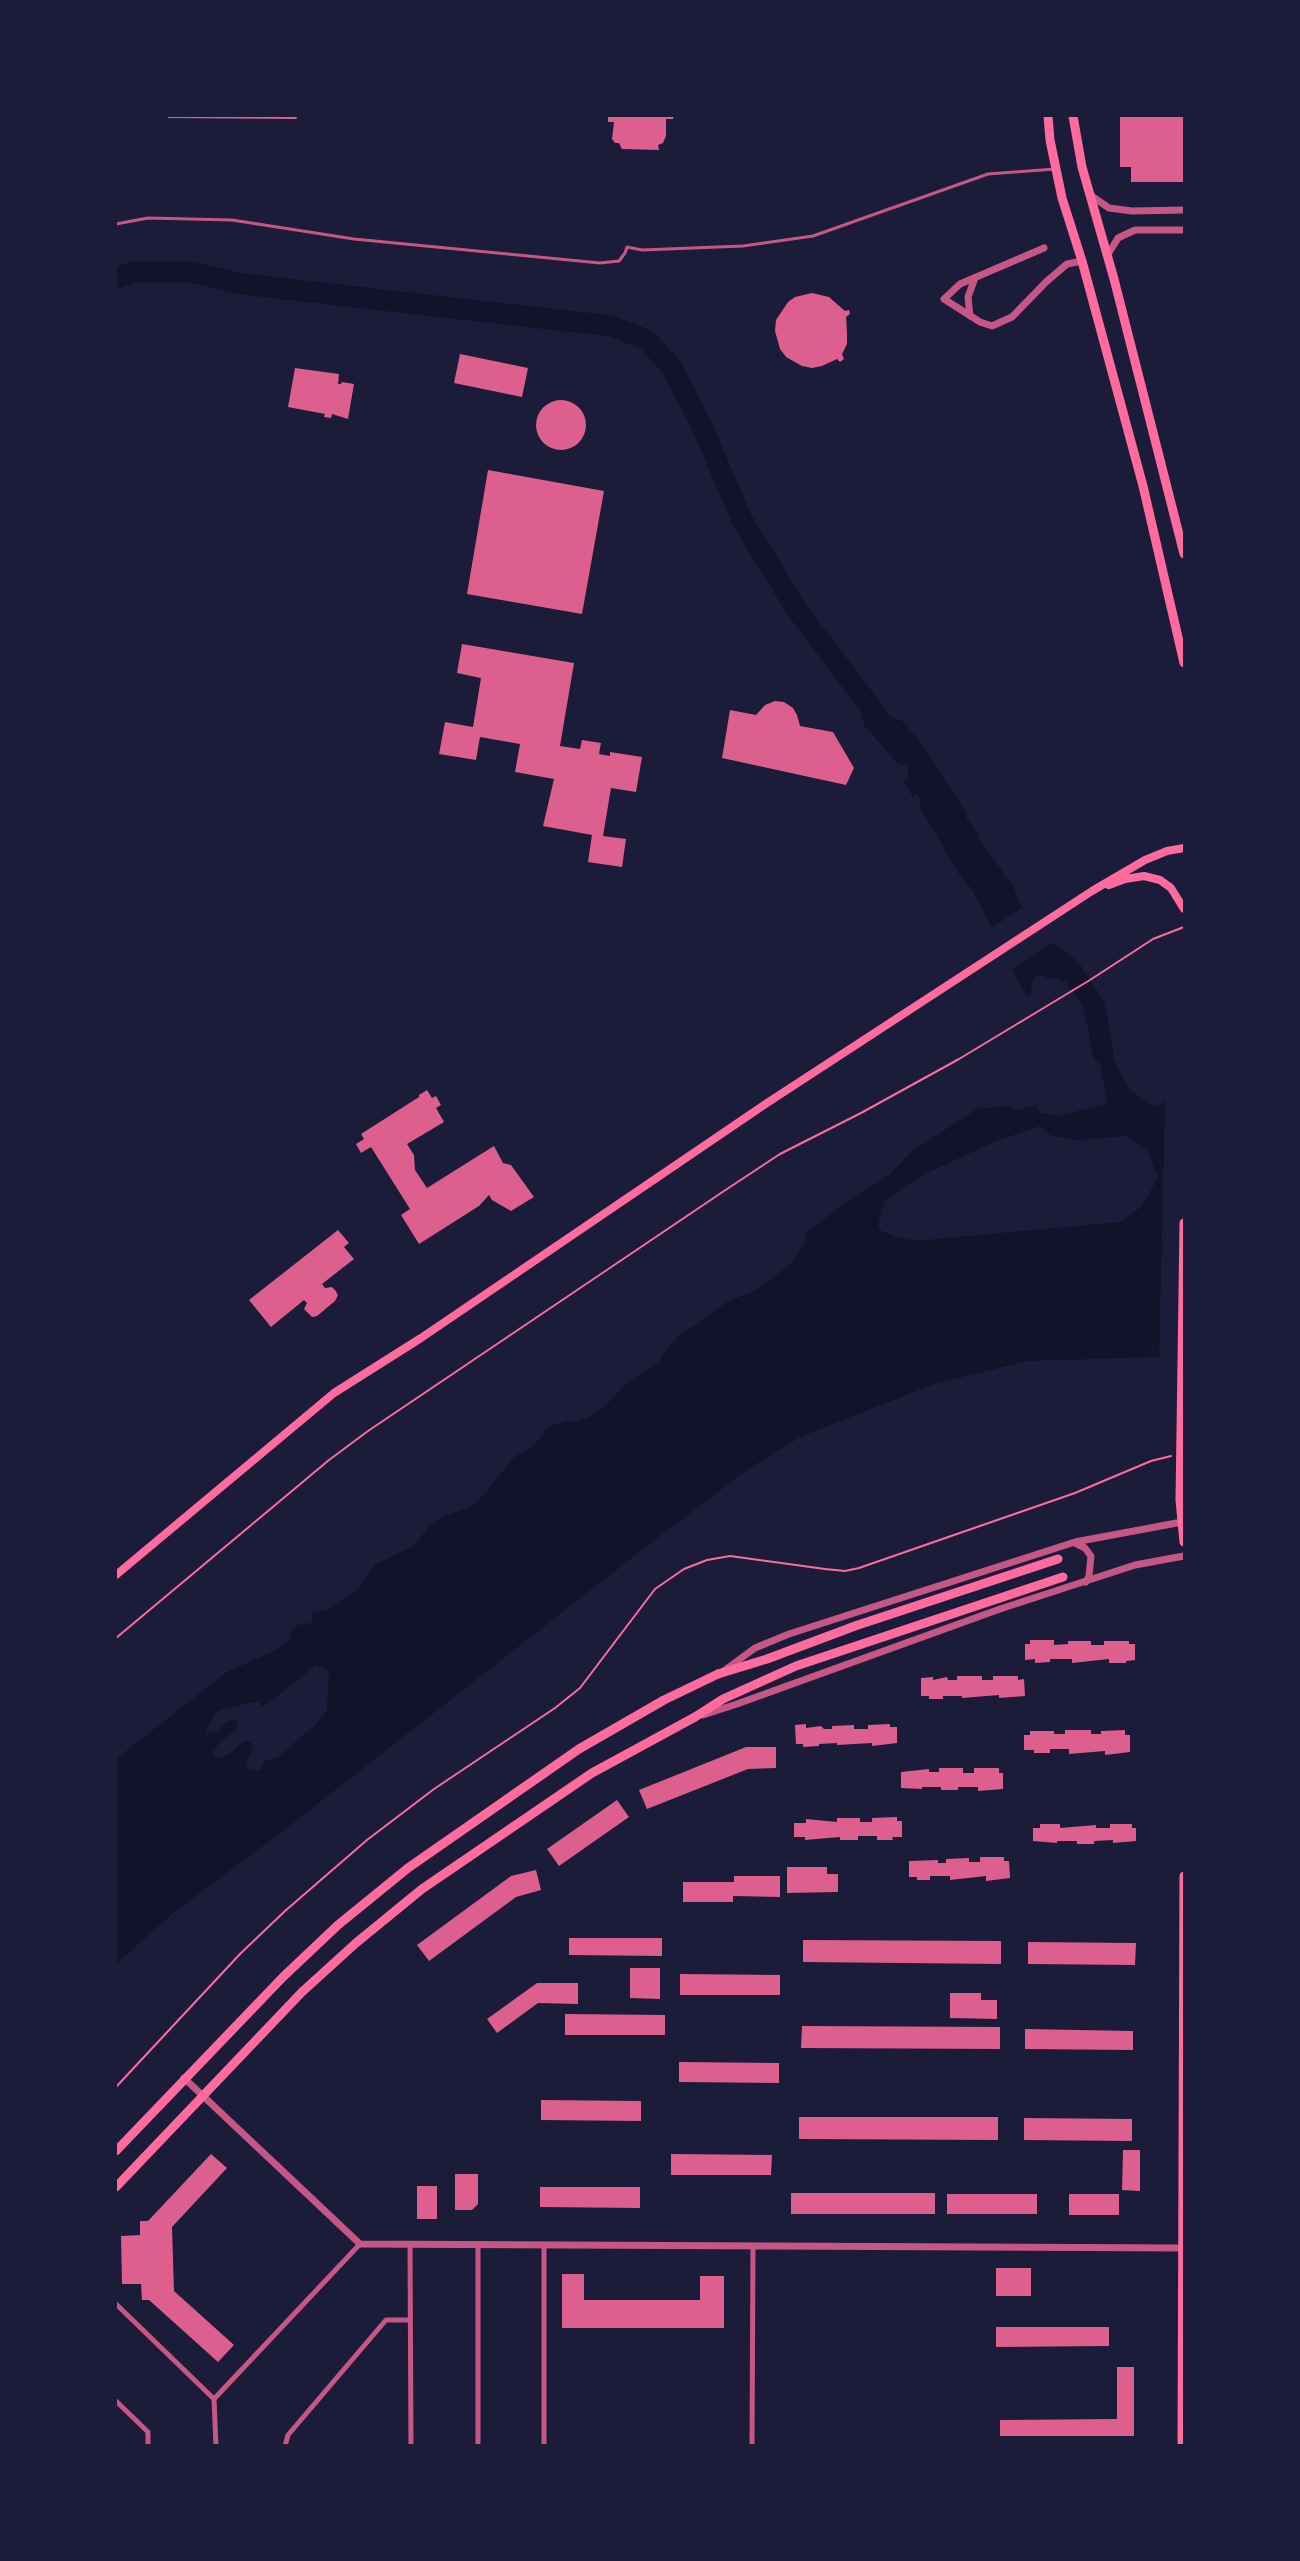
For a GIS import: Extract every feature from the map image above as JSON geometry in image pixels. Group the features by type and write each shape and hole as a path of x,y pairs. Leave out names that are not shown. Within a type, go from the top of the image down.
{"main road":[{"path":"1048,116 1062,198 1082,261 1143,486 1185,663"},
{"path":"1073,116 1090,195 1185,554"},
{"path":"116,1575 334,1393 421,1338 767,1103 1092,891 1145,860 1167,851 1185,848"},
{"path":"1092,891 1125,879 1144,876 1160,880 1172,888 1185,909"},
{"path":"1185,1223 1180,1500 1185,1542"},
{"path":"116,2151 184,2078 338,1925 408,1868 579,1749 664,1700 718,1674 898,1611 1058,1560"},
{"path":"116,2187 302,1992 356,1943 422,1889 592,1773 695,1717 723,1699 796,1666 1063,1576"},
{"path":"1182,2445 1185,1876"}],"street":[{"path":"1090,195 1109,208 1132,211 1185,210"},
{"path":"1107,256 1118,238 1135,230 1185,230"},
{"path":"1044,248 960,284 944,299 980,322 992,326 1003,323 1067,264 1082,261"},
{"path":"970,315 968,297 975,277"},
{"path":"718,1674 755,1648 789,1634 1074,1542 1183,1522"},
{"path":"1074,1542 1085,1548 1091,1556 1086,1582"},
{"path":"695,1717 1000,1609 1135,1565 1185,1556"},
{"path":"184,2078 360,2244 1183,2248"},
{"path":"214,2399 360,2244"},
{"path":"410,2244 411,2445"},
{"path":"478,2244 478,2445"},
{"path":"544,2245 544,2445"},
{"path":"752,2445 753,2246"},
{"path":"116,2304 214,2399 216,2445"},
{"path":"285,2445 288,2434 386,2320 409,2320"},
{"path":"116,2401 148,2432 148,2445"}],"lane":[{"path":"116,224 148,218 177,217 232,220 354,239 600,262 619,261 626,253 627,247 642,249 743,246 813,236 988,174 1056,169"}],"path":[{"path":"116,1638 328,1460 377,1424 780,1154 950,1064 1090,980 1153,939 1185,927"},
{"path":"116,2087 240,1954 285,1911 367,1840 434,1789 555,1708 580,1688 655,1589 684,1569 707,1560 730,1556 845,1571 859,1568 1075,1493 1151,1461 1173,1455"}],"shaded area":[{"path":"883,701 916,736 967,814 966,818 972,824 973,830 978,832 981,843 1003,875 1011,881 1020,903 1058,949 1075,960 1083,973 1073,980 1063,981 1056,977 1050,979 1041,975 1034,978 1032,993 1026,997 973,891 959,874 920,808 921,801 918,795 915,793 913,797 905,784 902,778 909,781 908,768 906,765 897,763 864,725 859,706"},
{"path":"1101,1024 1116,1065 1130,1090 1155,1107 1184,1091 1184,1356 1027,1361 934,1384 800,1437 748,1469 657,1538 283,1831 172,1914 116,1964 116,1759 227,1672 280,1648 290,1640 291,1630 298,1625 312,1623 313,1612 325,1611 356,1591 376,1564 414,1546 430,1525 443,1517 470,1507 486,1492 514,1457 534,1446 548,1427 568,1420 576,1422 589,1418 610,1401 621,1388 658,1362 668,1347 684,1331 696,1325 725,1303 760,1288 791,1263 804,1245 806,1233 845,1203 889,1175 911,1152 977,1109 1006,1106 1017,1110 1035,1105 1041,1113 1058,1116 1107,1104 1101,1068 1096,1056 1094,1025","holes":["1040,1126 1050,1135 1074,1140 1127,1136 1147,1150 1158,1178 1141,1207 1120,1222 916,1241 881,1231 878,1225 884,1201 901,1189 929,1172 996,1141","316,1665 329,1670 327,1711 315,1725 278,1757 265,1761 260,1770 250,1769 246,1763 253,1748 251,1742 244,1741 231,1753 219,1759 212,1754 219,1743 236,1730 237,1721 228,1721 218,1731 205,1733 215,1713 259,1701 261,1707"]}],"pier":[{"path":"884,698 906,721 857,711 857,703"},
{"path":"1026,905 1056,940 1009,972 987,931"},
{"path":"1184,1088 1184,1359 1159,1359 1165,1098"}],"building":[{"path":"168,116 296,116 297,119 168,118"},
{"path":"608,116 674,116 673,119 666,119 666,136 663,143 658,145 659,150 622,149 619,143 615,143 612,139 614,122 608,122"},
{"path":"1120,116 1184,116 1184,182 1131,182 1131,167 1120,167"},
{"path":"812,293 829,297 845,311 849,310 850,314 846,317 847,344 842,354 844,359 840,362 837,359 812,368 802,366 786,357 780,349 775,331 776,320 788,302 795,297"},
{"path":"460,354 528,368 522,397 454,383"},
{"path":"295,368 339,374 338,384 342,382 354,384 348,419 332,414 331,418 324,417 325,414 288,407"},
{"path":"556,400 566,400 579,407 586,420 586,430 579,443 566,450 556,450 547,446 540,439 536,430 536,420 540,411 547,404"},
{"path":"488,470 604,491 582,614 467,594"},
{"path":"462,644 574,663 560,746 580,749 582,740 601,743 599,754 610,756 610,752 642,757 636,792 611,788 603,836 626,839 622,867 588,862 592,835 543,826 554,779 515,772 520,744 480,737 476,760 439,754 445,722 473,727 481,678 457,673"},
{"path":"775,701 784,702 793,708 800,726 833,732 854,768 846,785 722,758 730,710 756,715 765,705"},
{"path":"427,1090 432,1098 436,1096 441,1105 436,1108 444,1122 407,1144 414,1155 415,1170 427,1188 494,1146 503,1163 511,1165 534,1197 511,1211 492,1200 489,1195 479,1206 419,1244 401,1215 410,1209 371,1147 361,1153 356,1144 364,1139 361,1134"},
{"path":"338,1230 349,1243 344,1247 354,1259 322,1284 325,1288 332,1287 335,1290 338,1295 335,1301 317,1316 312,1317 304,1309 307,1303 304,1300 271,1327 249,1300"},
{"path":"1030,1640 1054,1640 1054,1645 1068,1644 1068,1641 1091,1641 1091,1645 1104,1645 1104,1641 1129,1641 1129,1644 1135,1644 1135,1660 1126,1661 1126,1663 1109,1663 1109,1659 1072,1663 1072,1659 1050,1659 1050,1662 1035,1663 1035,1659 1025,1660 1025,1644 1030,1644"},
{"path":"957,1676 982,1676 982,1680 993,1680 993,1676 1018,1676 1018,1680 1024,1679 1025,1696 999,1698 999,1695 962,1698 962,1696 943,1696 943,1699 929,1699 929,1696 921,1696 921,1678 933,1677 933,1680 947,1677 948,1680 957,1680"},
{"path":"806,1724 806,1728 821,1726 824,1729 832,1729 832,1726 854,1725 854,1729 868,1729 868,1725 890,1724 890,1727 897,1727 897,1743 872,1746 872,1743 837,1745 837,1743 803,1747 803,1744 796,1744 795,1725"},
{"path":"1065,1730 1091,1730 1091,1734 1101,1734 1101,1731 1125,1730 1125,1735 1130,1735 1130,1752 1105,1755 1105,1751 1069,1754 1069,1749 1050,1749 1050,1753 1034,1753 1034,1750 1024,1750 1024,1735 1030,1735 1030,1731 1054,1731 1054,1734 1065,1734"},
{"path":"746,1747 776,1747 776,1768 748,1769 647,1809 639,1790"},
{"path":"939,1768 963,1768 963,1773 974,1773 974,1768 999,1768 999,1773 1003,1773 1003,1789 978,1791 978,1787 958,1787 958,1790 941,1790 941,1787 901,1788 901,1772 929,1769 929,1772 939,1772"},
{"path":"617,1800 629,1817 559,1866 547,1849"},
{"path":"897,1817 897,1821 902,1821 902,1837 892,1837 893,1840 877,1840 877,1836 858,1836 858,1840 840,1840 840,1837 805,1840 805,1837 794,1837 794,1823 806,1823 806,1819 837,1822 837,1818 860,1818 860,1822 872,1822 872,1818"},
{"path":"1040,1824 1060,1824 1060,1828 1096,1825 1096,1828 1110,1828 1110,1824 1132,1824 1132,1828 1136,1828 1136,1841 1113,1843 1113,1840 1094,1841 1094,1844 1077,1844 1077,1841 1057,1841 1057,1843 1033,1841 1033,1828 1040,1828"},
{"path":"980,1857 1004,1857 1004,1861 1009,1861 1010,1878 986,1881 986,1876 950,1880 950,1876 930,1876 930,1880 917,1880 917,1877 909,1877 909,1861 938,1860 938,1863 946,1863 946,1859 969,1858 969,1862 980,1862"},
{"path":"787,1867 827,1867 827,1874 838,1874 838,1892 787,1893"},
{"path":"536,1870 541,1890 516,1897 429,1961 417,1945 511,1876"},
{"path":"734,1876 780,1876 780,1897 733,1896 733,1902 683,1902 683,1882 734,1882"},
{"path":"569,1938 662,1938 662,1956 569,1955"},
{"path":"803,1940 1001,1941 1001,1964 803,1962"},
{"path":"1028,1942 1136,1943 1135,1965 1028,1964"},
{"path":"630,1968 660,1968 660,1999 630,1998"},
{"path":"680,1974 780,1975 780,1995 680,1995"},
{"path":"537,1983 578,1983 578,2004 538,2003 497,2033 487,2019"},
{"path":"950,1993 981,1993 981,2000 997,2000 997,2019 950,2018"},
{"path":"565,2014 665,2015 665,2035 565,2035"},
{"path":"802,2026 1000,2027 1000,2049 801,2048"},
{"path":"1025,2029 1133,2031 1133,2050 1025,2049"},
{"path":"679,2062 779,2063 779,2083 679,2082"},
{"path":"541,2100 641,2101 641,2121 541,2120"},
{"path":"799,2117 998,2117 998,2140 799,2139"},
{"path":"1024,2118 1132,2119 1132,2141 1024,2140"},
{"path":"1123,2150 1140,2150 1140,2191 1122,2190"},
{"path":"211,2154 227,2168 172,2227 174,2291 234,2345 218,2362 149,2300 142,2300 141,2284 122,2284 121,2236 140,2235 140,2221 148,2221"},
{"path":"671,2154 772,2155 771,2175 671,2175"},
{"path":"455,2174 478,2174 478,2204 472,2210 455,2210"},
{"path":"417,2186 437,2186 437,2219 417,2219"},
{"path":"540,2187 640,2187 640,2208 540,2207"},
{"path":"791,2193 935,2193 935,2214 791,2214"},
{"path":"947,2194 1037,2194 1037,2214 947,2214"},
{"path":"1069,2194 1119,2194 1119,2215 1069,2215"},
{"path":"996,2268 1031,2268 1031,2296 996,2296"},
{"path":"562,2274 584,2274 584,2300 700,2300 700,2276 724,2276 724,2328 562,2328"},
{"path":"996,2327 1109,2327 1109,2346 996,2347"},
{"path":"1117,2367 1134,2367 1134,2436 1000,2436 1000,2420 1117,2419"}],"waterway":[{"path":"116,279 132,272 191,272 242,284 611,326 647,340 672,368 701,424 742,520 797,610 885,726"},
{"path":"1056,957 1071,970 1094,1005 1103,1053"}]}
